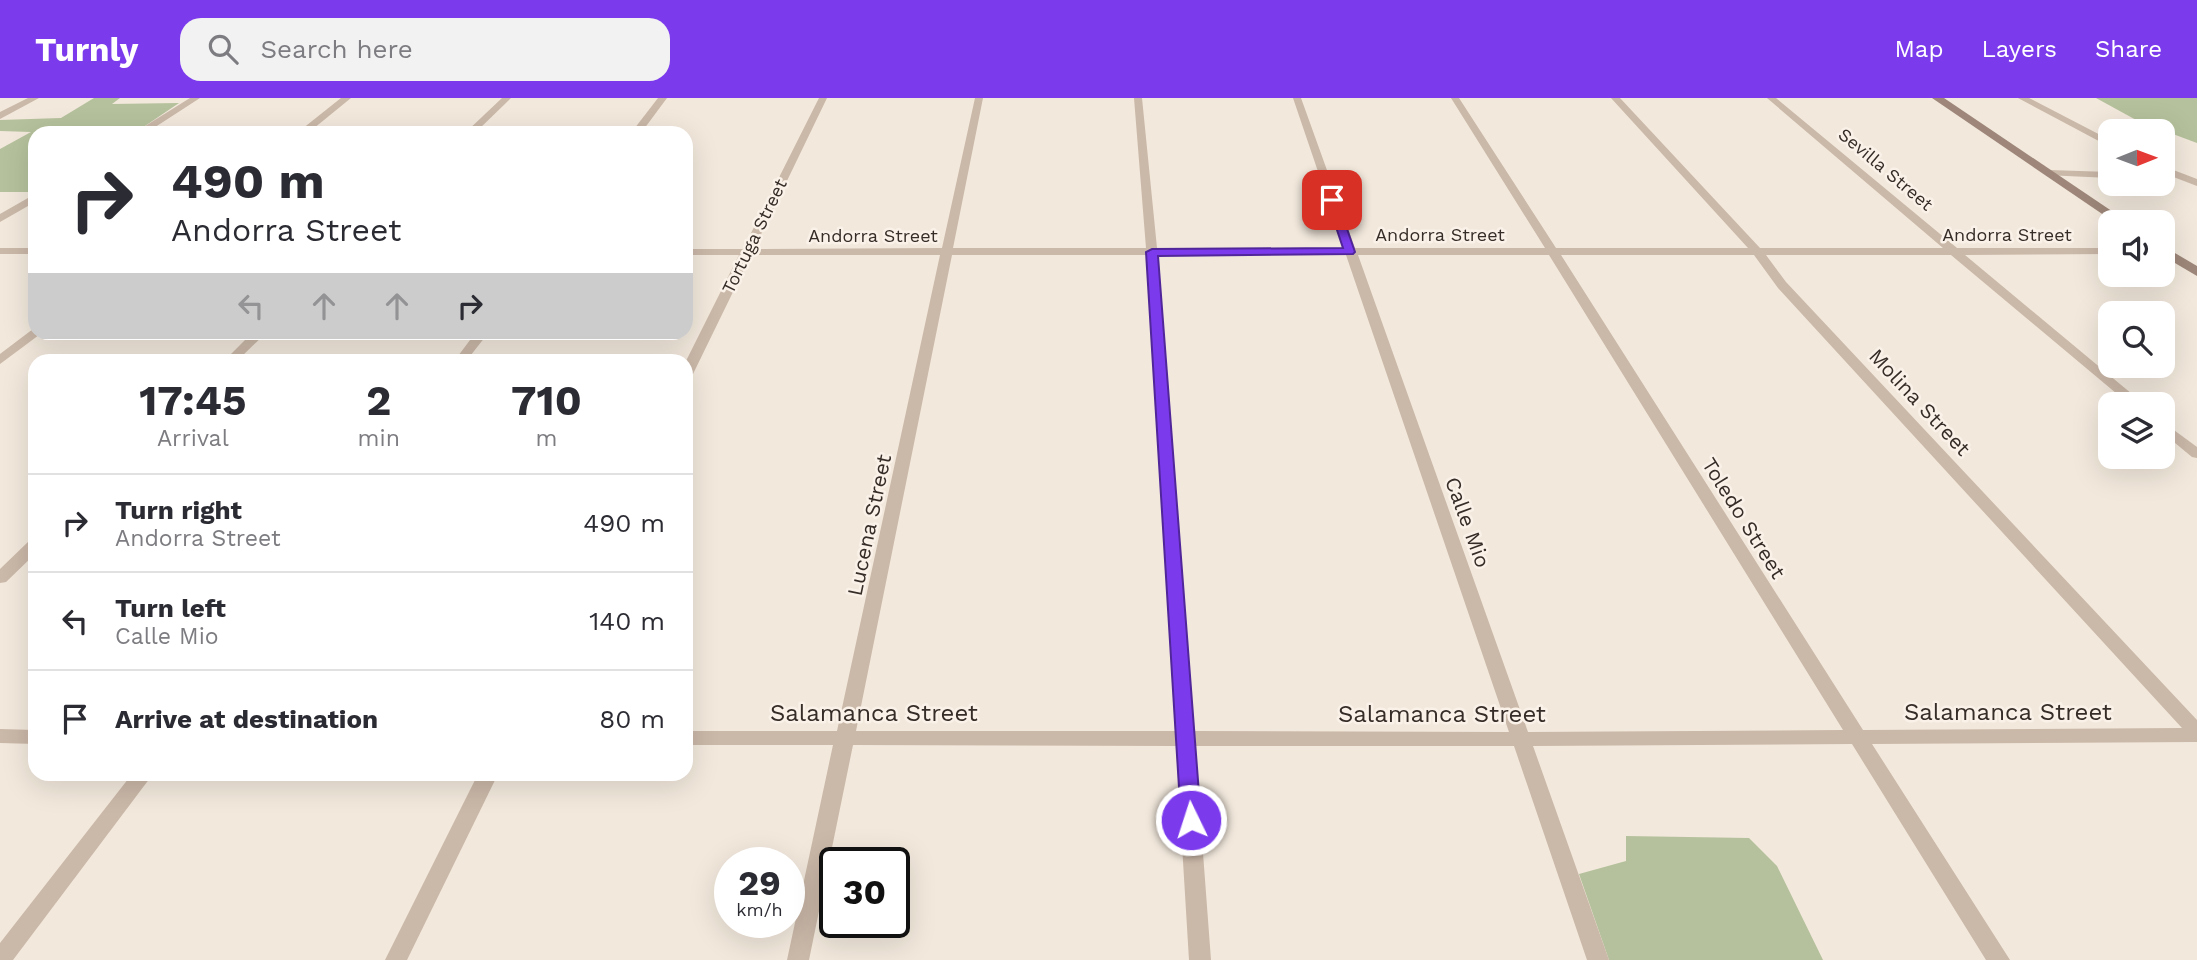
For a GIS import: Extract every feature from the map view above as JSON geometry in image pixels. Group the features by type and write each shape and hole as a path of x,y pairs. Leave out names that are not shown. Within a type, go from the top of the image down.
{"main road":[{"path":"1937,98 2104,210"},
{"path":"2175,258 2197,272"}],"street":[{"path":"0,116 34,98"},
{"path":"150,126 196,98"},
{"path":"311,126 347,98"},
{"path":"477,126 507,98"},
{"path":"641,126 663,98"},
{"name":"Tortuga Street","path":"693,360 823,98"},
{"name":"Lucena Street","path":"798,960 847,737 979,98"},
{"path":"1138,98 1152,252 1200,960"},
{"name":"Calle Mio","path":"1297,98 1598,960"},
{"name":"Toledo Street","path":"1455,98 1554,252 1856,738 1999,960"},
{"name":"Molina Street","path":"1615,98 1758,252 1782,285 2197,734"},
{"name":"Sevilla Street","path":"1771,98 2123,392"},
{"path":"2022,98 2098,138"},
{"path":"2175,175 2197,183"},
{"path":"0,219 28,201"},
{"path":"0,251 28,251"},
{"name":"Andorra Street","path":"693,252 2098,251"},
{"path":"0,360 28,339"},
{"path":"237,354 252,340"},
{"path":"466,354 477,340"},
{"path":"2175,436 2197,454"},
{"path":"0,578 28,552"},
{"name":"Salamanca Street","path":"693,738 1523,739 2197,734"},
{"path":"0,736 28,737"},
{"path":"0,960 138,781"},
{"path":"396,960 485,781"}],"green space":[{"path":"94,98 120,98 112,104 179,103 145,126 28,126 28,132 0,131 0,120 61,118"},
{"path":"2096,98 2197,98 2197,143 2175,135 2175,119 2134,119"},
{"path":"28,134 28,192 0,192 0,149"},
{"path":"1626,836 1749,838 1777,866 1823,960 1609,960 1579,874 1626,861"}],"route":[{"path":"1191,820 1152,252 1349,252 1332,200"}]}
